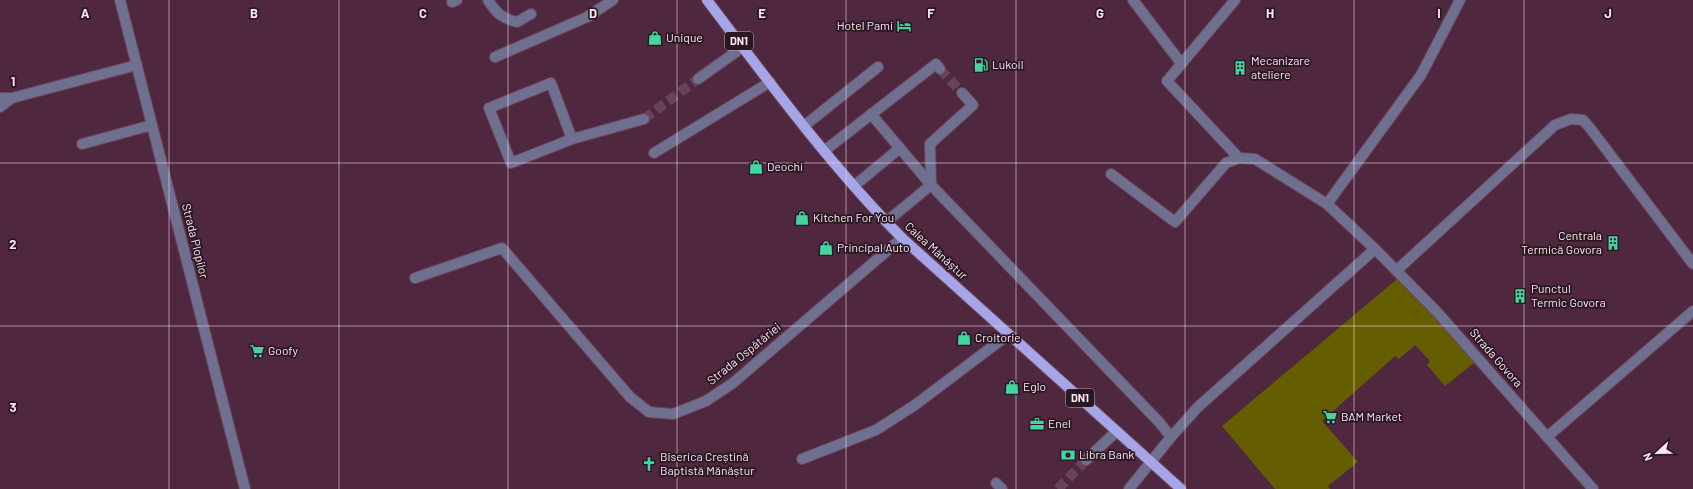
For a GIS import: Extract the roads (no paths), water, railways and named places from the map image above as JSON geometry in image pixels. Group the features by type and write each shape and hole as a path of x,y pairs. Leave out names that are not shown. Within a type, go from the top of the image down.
{"main road":[{"name":"Calea Mănăștur","path":"707,0 824,151 886,222 1181,489"}],"street":[{"name":"Strada Plopilor","path":"120,0 245,489"},
{"path":"488,0 497,13 505,19 517,22 531,14"},
{"path":"496,57 587,17 613,0"},
{"path":"1133,0 1181,63"},
{"path":"1111,174 1175,222 1226,163 1239,158 1167,81 1235,0"},
{"path":"1327,204 1421,75 1460,0"},
{"path":"698,78 743,47"},
{"path":"824,151 936,64 940,69"},
{"path":"0,98 12,98 137,65"},
{"path":"804,126 878,67"},
{"path":"654,153 770,82"},
{"path":"572,138 551,83 489,108 511,163 572,138 644,119"},
{"path":"931,185 930,144 973,105 962,93"},
{"path":"0,107 12,98"},
{"path":"871,114 931,185 1159,422 1171,437"},
{"path":"1397,270 1555,125 1571,119 1584,120 1693,264"},
{"path":"82,144 152,125"},
{"path":"854,186 900,148"},
{"name":"Strada Govora","path":"1239,158 1255,159 1327,204 1397,270 1449,324 1593,489"},
{"path":"886,222 931,185"},
{"name":"Strada Ospătăriei","path":"415,278 502,248 630,397 649,412 673,414 706,401 733,383 902,238"},
{"path":"1129,489 1171,437 1198,407 1375,249"},
{"path":"1547,436 1693,311"},
{"path":"802,459 876,430 915,405 1010,334"},
{"path":"1086,460 1117,431"}],"tunnel":[{"path":"940,69 962,93"},
{"path":"644,119 698,79"},
{"path":"1058,489 1086,460"}],"place":[{"name":"Hotel Pami","path":"904,26"},
{"name":"Unique","path":"655,38"},
{"name":"Lukoil","path":"981,65"},
{"name":"Mecanizare ateliere","path":"1240,68"},
{"name":"Deochi","path":"756,167"},
{"name":"Kitchen For You","path":"802,218"},
{"name":"Centrala Termică Govora","path":"1613,243"},
{"name":"Principal Auto","path":"826,248"},
{"name":"Punctul Termic Govora","path":"1520,296"},
{"name":"Croitorie","path":"964,338"},
{"name":"Goofy","path":"257,351"},
{"name":"Eglo","path":"1012,387"},
{"name":"BAM Market","path":"1330,417"},
{"name":"Enel","path":"1037,424"},
{"name":"Libra Bank","path":"1068,455"},
{"name":"Biserica Creștină Baptistă Mănăștur","path":"649,464"}]}
